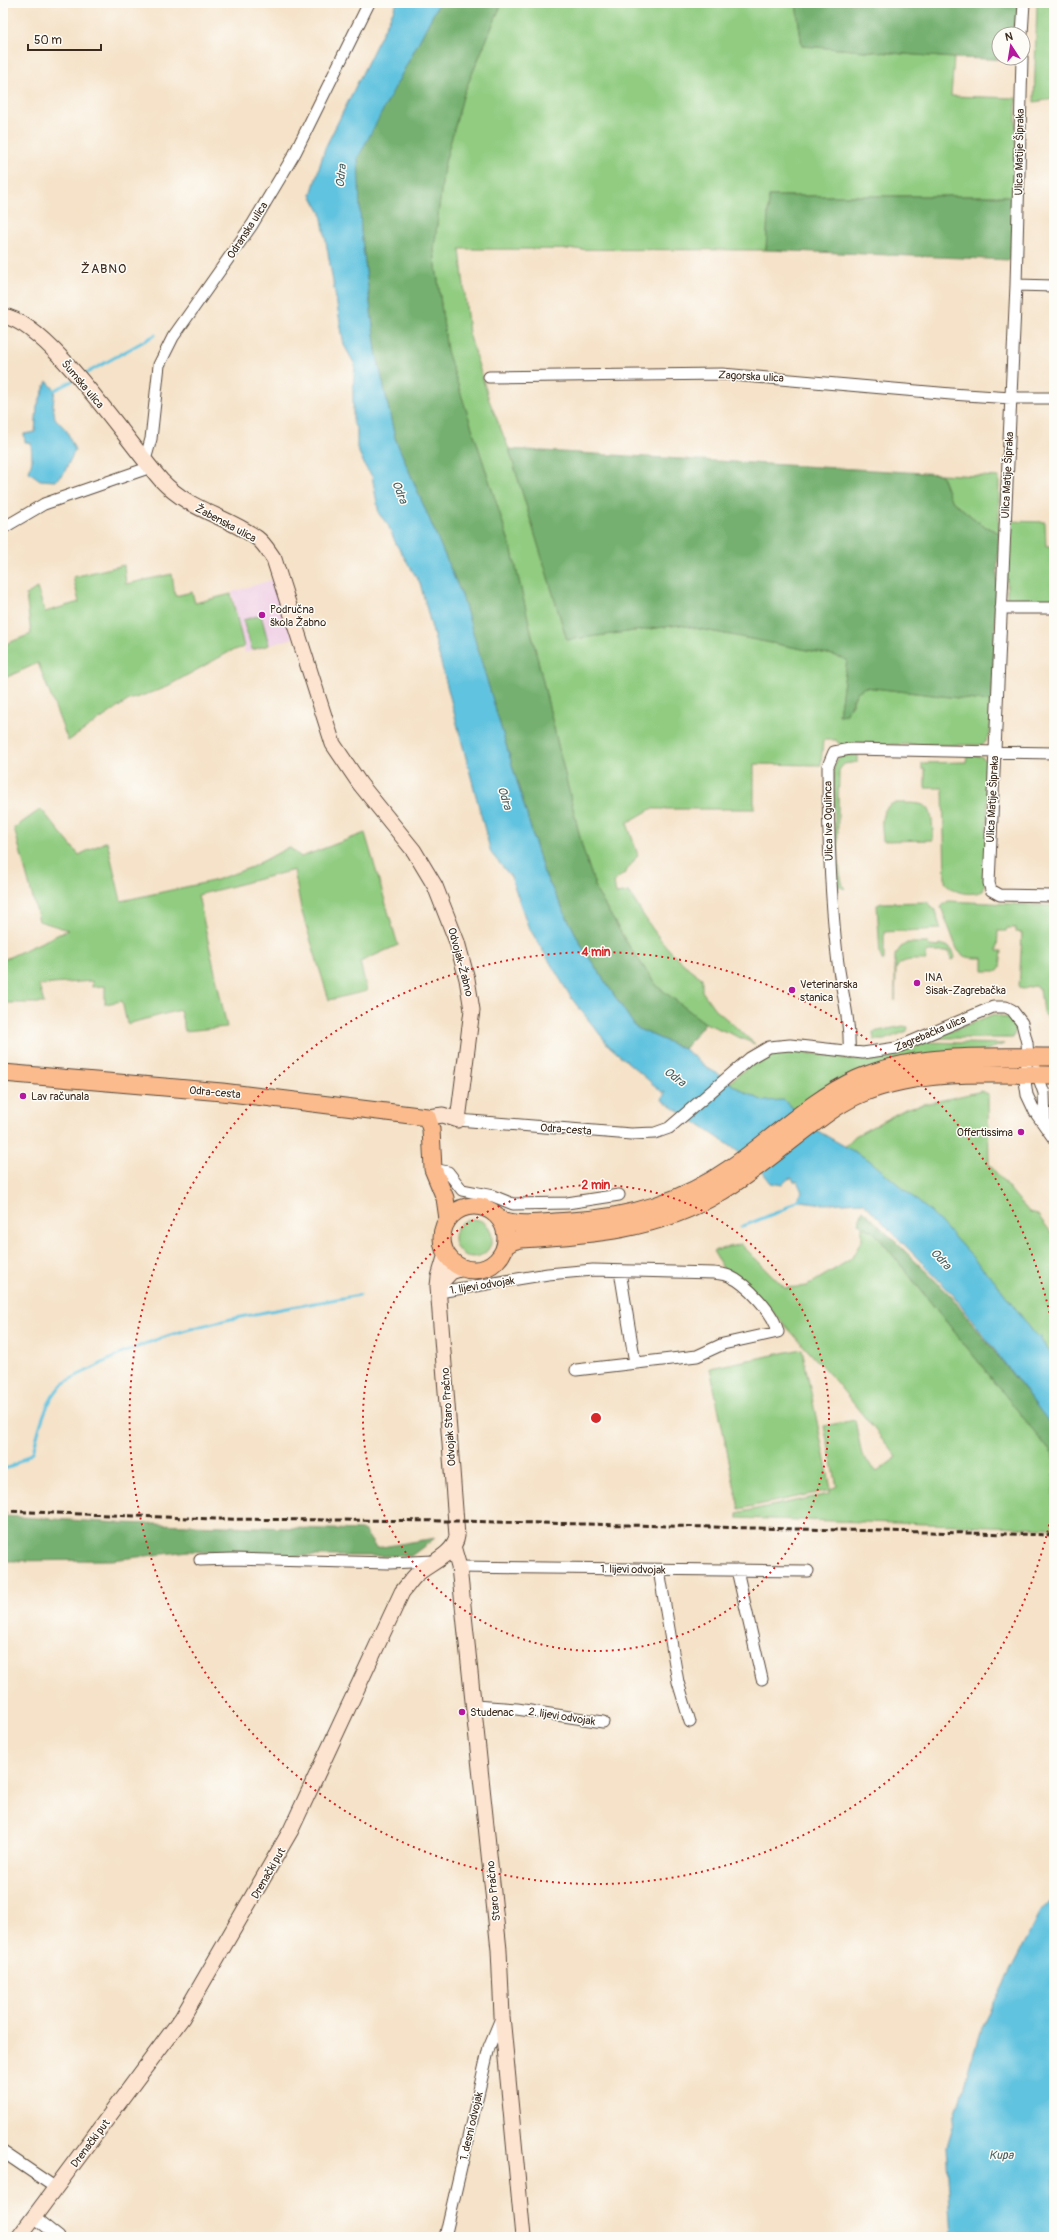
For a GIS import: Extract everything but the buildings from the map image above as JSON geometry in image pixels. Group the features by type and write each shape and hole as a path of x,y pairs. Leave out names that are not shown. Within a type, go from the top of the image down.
{"main road":[{"name":"Šumska ulica","path":"3,316 22,322 34,330 58,354 148,463"},
{"name":"Žabenska ulica","path":"148,463 172,490 191,504 258,538 267,548 279,573 333,744 355,778 390,820"},
{"name":"Odvojak-Žabno","path":"390,820 414,851 435,886 457,942 471,996 471,1027 458,1120"},
{"name":"Zagrebačka ulica","path":"826,1105 858,1079 902,1065 943,1059 1054,1057"},
{"name":"Odra-cesta","path":"3,1073 222,1092 427,1117 443,1115 458,1120"},
{"path":"505,1246 513,1241 610,1231 657,1221 719,1194 734,1174 826,1105 862,1093 916,1080 959,1075 1039,1075"},
{"path":"427,1117 432,1129 433,1169 440,1185 448,1219"},
{"path":"501,1220 519,1224 576,1220 616,1215 676,1199 702,1186 734,1174"},
{"path":"440,1185 457,1200 492,1211 501,1220 505,1232 505,1246 502,1253 492,1264 478,1270 463,1268 450,1260 442,1246 442,1234 448,1219 456,1210 474,1206"},
{"name":"Odvojak Staro Pračno","path":"446,1254 439,1277 438,1289 457,1536 453,1546"},
{"path":"438,1289 451,1272 463,1268"},
{"name":"Drenački put","path":"19,2237 182,2018 291,1830 397,1602 417,1575 453,1546"},
{"name":"Staro Pračno","path":"453,1546 459,1567 499,1950 502,2016 523,2237"}],"street":[{"name":"Odranska ulica","path":"148,463 159,365 174,337 252,224 295,153 369,3"},
{"path":"1023,26 1024,3"},
{"name":"Ulica Matije Šipraka","path":"1022,66 1016,285 989,876 992,891 1000,895 1054,896"},
{"path":"1016,285 1054,286"},
{"name":"Zagorska ulica","path":"489,377 722,374 1011,398 1054,398"},
{"path":"3,528 44,504 148,463"},
{"path":"1002,608 1054,608"},
{"name":"Ulica Ive Ogulinca","path":"849,1052 849,1029 838,962 829,876 828,766 830,757 834,752 841,749 994,751"},
{"path":"994,751 1054,753"},
{"name":"Zagrebačka ulica","path":"750,1058 760,1051 778,1045 790,1044 849,1052 872,1053 896,1048 983,1011 999,1006 1006,1007 1017,1015 1025,1034 1028,1057 1039,1075 1044,1093 1044,1124"},
{"name":"Odra-cesta","path":"458,1120 631,1134 655,1133 673,1125 750,1058"},
{"name":"Zagrebačka ulica","path":"1039,1075 1030,1104 1054,1139"},
{"path":"433,1169 448,1172 462,1190 493,1196 513,1204 567,1203 620,1195"},
{"path":"620,1270 635,1363"},
{"name":"1. lijevi odvojak","path":"438,1289 548,1274 620,1270 728,1276 742,1284 771,1315 778,1332 723,1344 697,1356 576,1370"},
{"path":"200,1560 232,1559 389,1563 435,1561"},
{"name":"1. lijevi odvojak","path":"459,1567 808,1571"},
{"path":"659,1570 678,1682 690,1722"},
{"path":"737,1570 762,1679"},
{"name":"2. lijevi odvojak","path":"474,1706 517,1709 603,1722"},
{"name":"1. desni odvojak","path":"445,2237 489,2047 502,2016"},
{"path":"3,2152 56,2188"},
{"path":"34,2217 59,2237"}],"shaded area":[{"name":"Područna škola Žabno","path":"275,579 293,638 245,653 232,592"}],"green space":[{"path":"439,3 502,3 464,93 444,166 434,250 447,351 512,551 582,846 597,892 627,943 657,986 705,1023 684,1049 636,1028 584,950 544,873 462,596 395,438 376,351 361,232 357,158"},
{"path":"502,3 796,3 802,46 954,58 951,96 1016,98 1016,196 769,196 766,250 460,249 469,333 489,400 509,449 567,640 679,625 833,655 847,660 839,715 851,706 857,692 865,687 992,702 990,734 985,743 980,745 839,744 836,740 823,740 821,765 754,764 754,809 651,809 627,823 638,855 625,873 614,881 616,894 629,892 653,929 669,950 702,978 702,991 714,1008 755,1044 705,1023 657,986 627,943 597,892 582,846 512,551 447,351 434,250 444,166 464,93"},
{"path":"796,3 1020,3 1019,26 991,26 991,59 954,58 802,46"},
{"path":"1037,3 1054,3 1054,99 1034,102"},
{"path":"769,196 1016,196 1010,260 766,250"},
{"path":"509,449 941,474 951,500 982,525 999,533 992,702 865,687 857,692 846,714 839,715 847,660 833,655 679,625 567,640"},
{"path":"941,474 999,477 999,533 982,525 951,500"},
{"path":"1007,521 1045,522 1046,546 1054,546 1054,601 1007,601"},
{"path":"124,565 126,584 172,574 175,596 192,592 195,603 231,594 244,647 231,651 162,689 129,700 68,741 38,663 3,679 3,645 31,634 26,595 37,588 45,612 79,602 73,577"},
{"path":"261,615 269,645 252,650 243,620"},
{"path":"858,754 858,762 844,764 839,770 838,850 839,867 845,889 838,886 835,869 834,769 837,760 842,756"},
{"path":"967,756 981,756 989,763 985,883 983,891 968,894 953,889 945,882 943,788 925,788 925,769 922,769 922,763 966,762"},
{"path":"894,803 916,803 927,807 932,818 933,840 883,841 883,814 889,806"},
{"path":"41,809 79,855 107,841 121,901 213,881 252,867 289,847 301,857 365,833 398,945 360,962 367,991 329,1000 301,909 294,870 198,895 227,1027 185,1031 180,1010 127,1024 122,1001 105,1004 105,986 92,987 92,981 39,985 44,1003 3,1003 3,960 68,930 39,921 14,828"},
{"path":"948,901 1054,906 1050,1020 1043,1012 1040,989 1034,986 1023,989 1019,988 1022,933 1016,932 1016,928 1007,928 1006,931 998,931 997,951 1002,951 1000,968 998,971 983,971 983,958 972,958 962,955 957,949 941,907"},
{"path":"927,902 934,908 941,929 884,932 884,961 882,960 880,954 877,905 882,903"},
{"path":"907,943 928,943 929,946 939,947 940,944 947,946 953,951 955,958 951,960 950,952 926,952 926,960 909,960 898,965 896,969 895,1001 895,955 901,947"},
{"path":"994,1014 1011,1019 1016,1029 1013,1038 934,1038"},
{"path":"903,1026 908,1027 907,1031 884,1040 874,1040 873,1032"},
{"path":"926,1042 1004,1044 776,1123 722,1090 749,1066 760,1059 783,1052 812,1053 858,1060 874,1060 894,1055"},
{"path":"982,1091 988,1094 989,1164 1029,1212 1037,1214 1054,1236 1054,1370 839,1153 855,1136 907,1108"},
{"path":"863,1210 952,1297 1054,1428 1054,1456 875,1233 858,1223"},
{"path":"473,1219 483,1222 489,1228 492,1238 489,1248 483,1254 473,1257 463,1254 457,1248 454,1238 457,1228 463,1222"},
{"path":"862,1226 875,1233 1054,1456 1054,1528 737,1518 737,1513 829,1494 831,1490 739,1509 710,1368 802,1349 831,1489 837,1486 824,1426 855,1420 862,1455 877,1472 897,1457 831,1376 743,1279 723,1268 713,1251 741,1244 785,1288 807,1286 851,1259 862,1240"},
{"path":"3,1516 120,1523 364,1530 376,1548 435,1538 411,1556 267,1556 189,1551 112,1560 3,1561"}],"water":[{"name":"Odra","path":"397,3 439,3 358,158 361,232 376,351 395,438 462,596 544,873 584,950 636,1028 684,1049 709,1069 729,1080 731,1084 746,1093 764,1101 784,1100 816,1130 869,1160 932,1213 998,1285 1037,1337 1041,1336 1041,1340 1054,1358 1054,1429 954,1296 863,1202 824,1204 801,1201 799,1196 802,1192 797,1181 794,1182 792,1178 788,1179 782,1185 771,1183 761,1170 732,1147 662,1100 665,1092 662,1092 609,1046 572,999 528,926 511,877 491,853 420,583 396,544 388,525 379,514 372,476 366,468 357,448 357,430 353,423 353,388 355,365 344,345 321,213 311,195 325,148"},
{"path":"47,381 55,390 53,405 55,418 67,431 75,450 64,473 55,481 40,480 29,472 32,460 31,443 25,442 24,434 35,432 37,406"},
{"name":"Kupa","path":"1054,1897 1054,2237 952,2237 946,2146 981,2028 1040,1912"}],"waterway":[{"path":"85,374 155,335"},
{"path":"55,390 72,381"},
{"path":"741,1227 783,1210 802,1197"},
{"path":"3,1469 11,1467 33,1452 47,1406 57,1390 70,1379 126,1352 158,1339 190,1329 257,1313 359,1295"}],"railway":[{"path":"3,1511 215,1519 455,1521 1054,1535"}],"place":[{"name":"Područna škola Žabno","path":"262,615"},
{"name":"INA Sisak-Zagrebačka","path":"917,983"},
{"name":"Veterinarska stanica","path":"792,990"},
{"name":"Lav računala","path":"23,1096"},
{"name":"Offertissima","path":"1021,1132"},
{"name":"Studenac","path":"462,1712"}],"district":[{"name":"ŽABNO","path":"104,268"}]}
